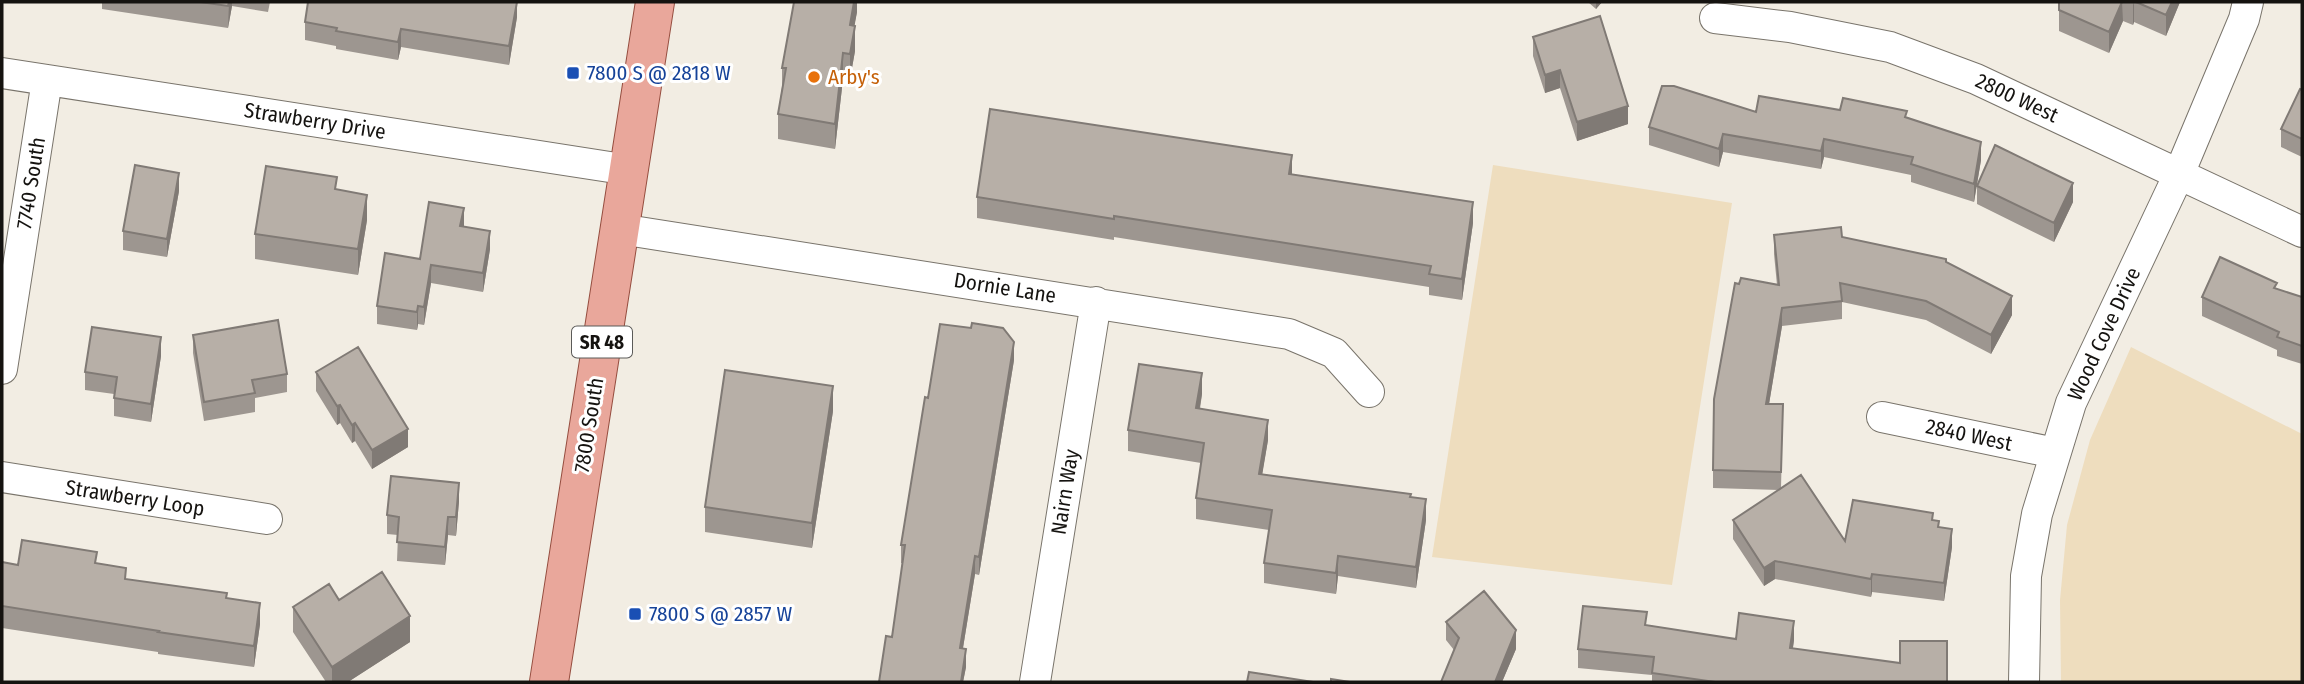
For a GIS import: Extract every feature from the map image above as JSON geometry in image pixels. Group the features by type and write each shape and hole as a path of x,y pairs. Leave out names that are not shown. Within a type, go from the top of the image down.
{"main road":[{"name":"7800 South","path":"549,682 655,2"}],"street":[{"name":"Wood Cove Drive","path":"2024,682 2026,576 2037,514 2071,402 2179,174 2244,19 2248,2"},
{"name":"2800 West","path":"1714,18 1790,27 1890,47 1976,79 2302,232"},
{"name":"Strawberry Drive","path":"2,73 629,170"},
{"name":"7740 South","path":"2,369 47,80"},
{"name":"Dornie Lane","path":"620,229 1289,334 1334,353 1369,392"},
{"name":"Nairn Way","path":"1035,682 1096,302"},
{"name":"2840 West","path":"1882,417 2055,453"},
{"name":"Strawberry Loop","path":"2,477 267,519"}],"shaded area":[{"path":"1493,165 1732,203 1672,585 1432,557"},
{"path":"2131,347 2302,434 2302,682 2061,682 2060,600 2067,525 2090,440"}],"building":[{"path":"200,2 229,2 228,6"},
{"path":"308,2 517,2 509,46 401,29 398,42 336,31 337,28 305,22"},
{"name":"Arby's","path":"794,2 854,2 850,25 855,26 850,54 843,53 835,124 778,114 786,68 782,68"},
{"path":"2059,2 2122,2 2109,32 2059,10"},
{"path":"2136,2 2172,2 2166,15"},
{"path":"1600,16 1628,106 1577,122 1560,70 1545,75 1533,37"},
{"path":"1662,86 1674,86 1756,112 1759,96 1840,110 1843,98 1907,111 1905,117 1981,142 1974,184 1911,164 1913,157 1824,139 1821,151 1723,134 1719,149 1649,127"},
{"path":"2300,89 2302,90 2302,139 2281,129"},
{"path":"990,109 1292,155 1289,174 1473,202 1462,279 1429,274 1431,266 977,197"},
{"path":"1995,145 2073,183 2054,223 1977,186"},
{"path":"135,165 179,173 167,239 123,231"},
{"path":"266,166 337,177 335,189 367,195 358,249 255,234"},
{"path":"429,202 464,208 460,226 490,231 483,273 431,265 424,307 418,306 417,312 377,306 385,253 420,259"},
{"path":"1841,227 1842,237 1946,259 1946,262 2012,296 1991,335 1926,301 1840,283 1842,301 1782,308 1766,404 1783,404 1781,472 1713,470 1714,399 1735,283 1739,284 1741,278 1779,285 1774,235"},
{"path":"2220,257 2277,283 2274,288 2302,297 2302,346 2277,337 2279,332 2202,297"},
{"path":"278,320 287,374 252,380 255,393 204,402 193,335"},
{"path":"972,323 1003,328 1014,342 979,557 975,556 960,648 966,649 961,682 879,682 886,636 892,637 905,545 901,545 940,324 971,328"},
{"path":"92,327 161,337 151,404 114,398 117,377 85,372"},
{"path":"358,347 408,429 372,450 355,423 352,425 340,405 337,406 316,372"},
{"path":"1139,364 1202,373 1196,408 1268,420 1259,474 1411,494 1410,497 1426,499 1416,567 1338,556 1336,573 1264,563 1272,510 1196,498 1204,443 1128,430"},
{"path":"725,370 833,386 812,523 705,507"},
{"path":"1801,475 1845,541 1853,500 1933,513 1932,520 1939,521 1938,527 1952,529 1944,583 1872,574 1871,579 1775,561 1764,568 1733,520"},
{"path":"391,476 459,483 456,517 448,517 445,547 397,542 399,517 387,515"},
{"path":"22,540 97,552 95,563 126,568 125,579 227,593 226,598 260,603 254,646 2,606 2,562 18,565"},
{"path":"382,572 410,616 332,667 293,607 329,584 339,600"},
{"path":"1484,591 1516,630 1495,682 1441,682 1459,638 1446,622"},
{"path":"1583,606 1647,612 1645,625 1736,639 1739,613 1794,621 1790,648 1900,663 1900,641 1947,641 1947,682 1715,682 1652,673 1654,657 1578,649"},
{"path":"1249,672 1313,682 1247,682"}],"place":[{"name":"7800 S @ 2818 W","path":"573,73"},
{"name":"Arby's","path":"814,77"},
{"name":"7800 S @ 2857 W","path":"635,614"}]}
